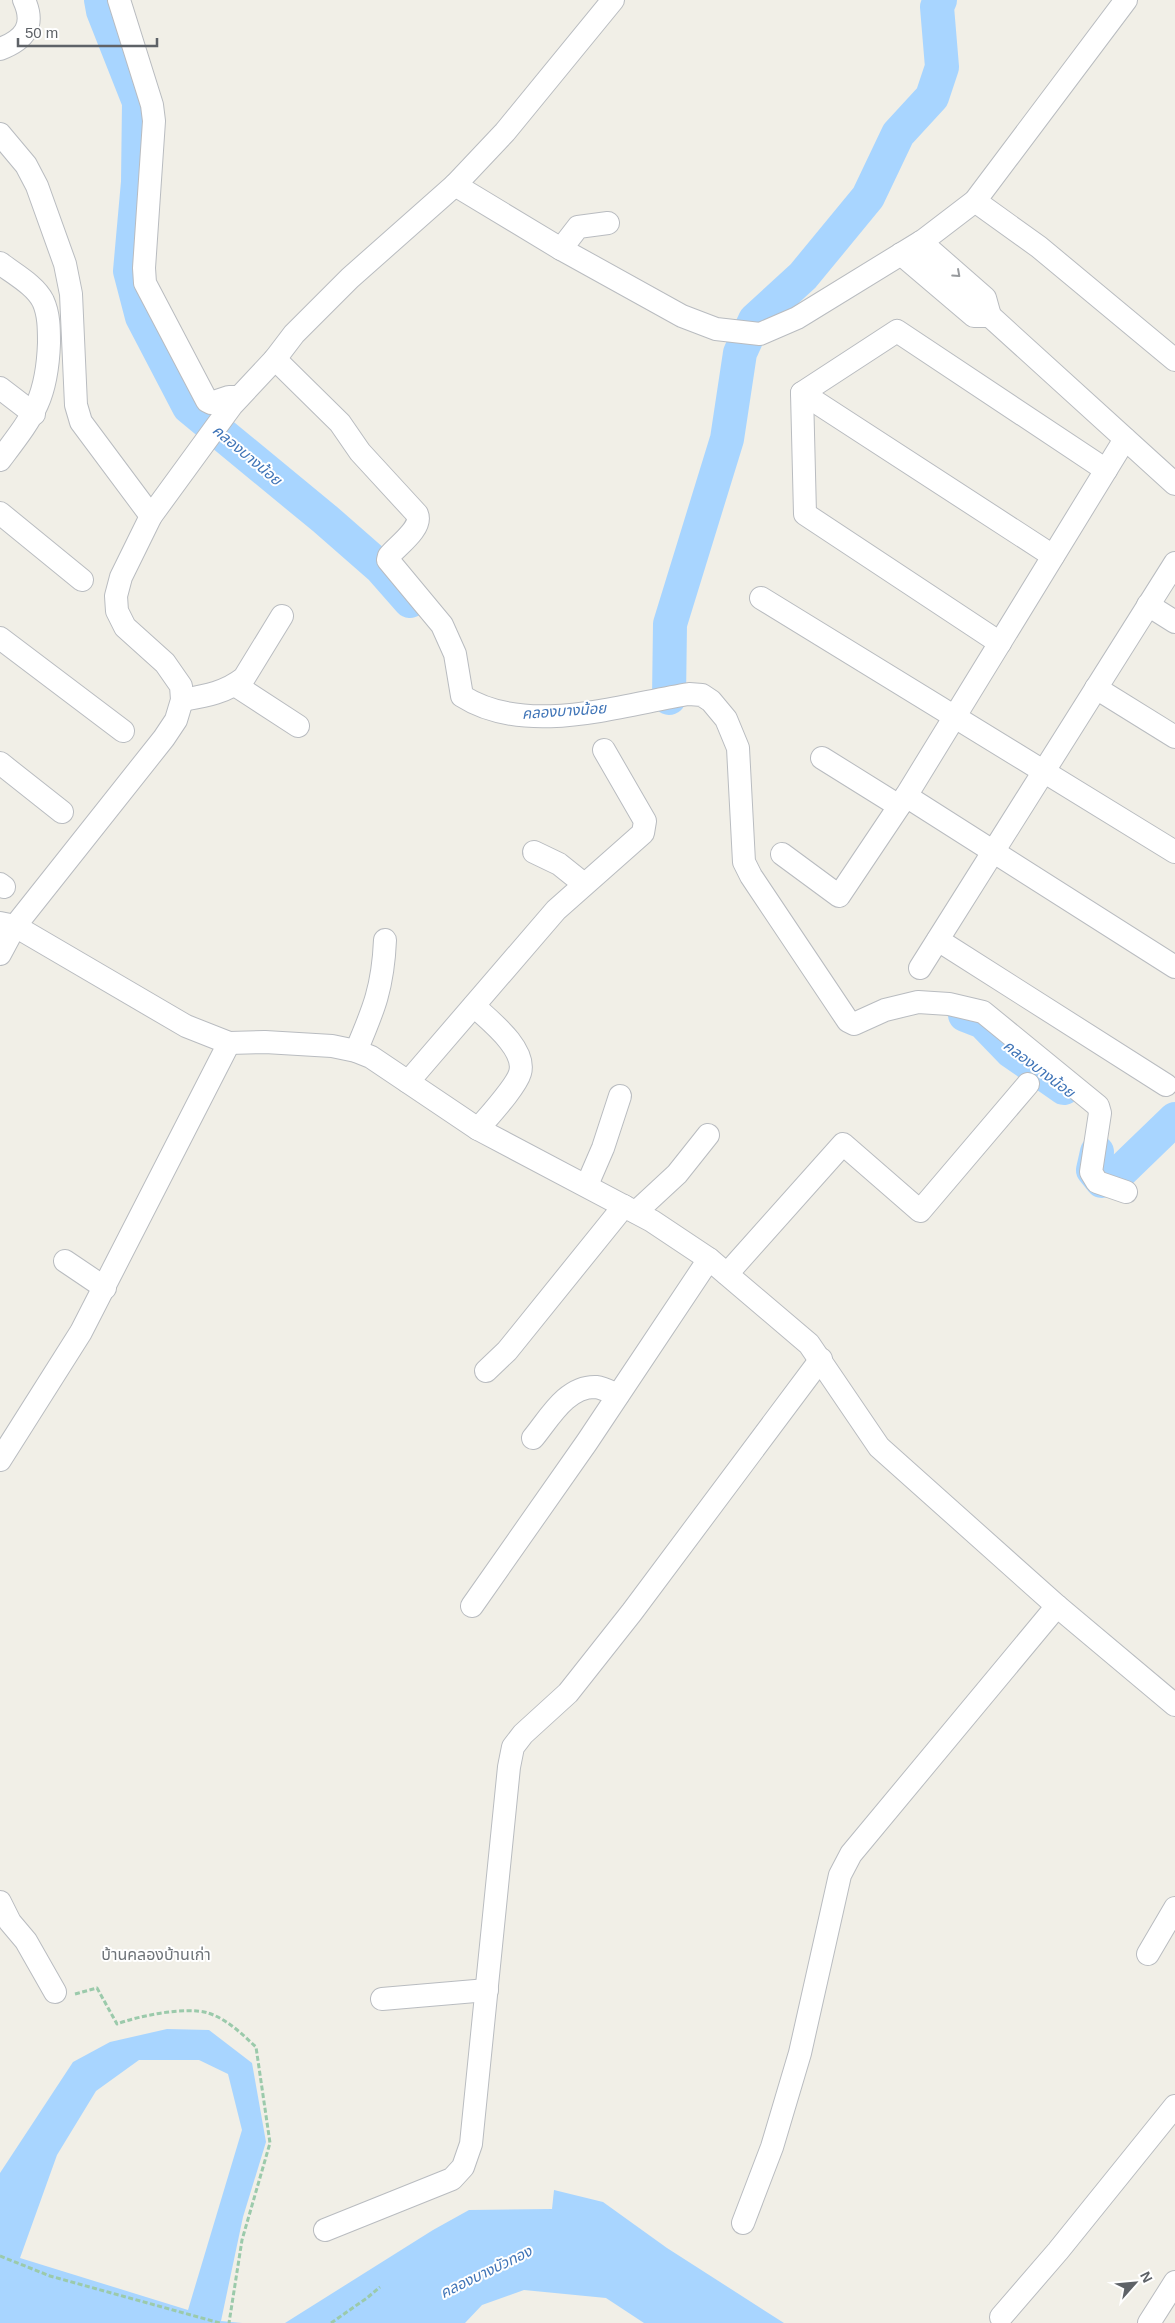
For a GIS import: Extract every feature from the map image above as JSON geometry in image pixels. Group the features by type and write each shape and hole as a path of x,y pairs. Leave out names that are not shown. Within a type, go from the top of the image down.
{"street":[{"path":"0,49 19,40 25,32 29,21 28,8 24,0"},
{"path":"119,0 152,105 154,122 143,275 146,290 206,401 212,403 229,397 236,401"},
{"path":"0,954 7,924 164,738 176,720 182,700 181,686 175,674 125,627 117,611 116,596 122,577 151,516 210,434 236,401 275,359 294,334 325,302 456,185 505,132 613,0"},
{"path":"456,185 561,249 682,316 716,329 760,334 797,318 921,242 975,201 1126,0"},
{"path":"0,134 26,165 37,186 65,264 71,294 76,405 81,422 151,516"},
{"path":"975,201 1039,247 1175,360"},
{"path":"561,249 578,227 608,223"},
{"path":"921,242 985,298 990,316 1175,484"},
{"path":"901,254 974,316 990,316"},
{"path":"0,263 34,290 42,300 49,328 48,366 44,388 34,414 0,460"},
{"path":"802,394 897,331 1106,470"},
{"path":"275,359 340,423 360,452 417,514 419,519 417,526 389,556 388,560 442,626 455,654 462,696 500,712 538,716 561,716 689,694 702,695 726,719 738,748 744,862 751,876 848,1021 854,1024 894,1008 918,1002 949,1004 983,1012 1098,1106 1100,1114 1090,1172 1097,1182 1126,1192"},
{"path":"0,388 34,414"},
{"path":"802,394 1053,556"},
{"path":"802,394 805,514 1000,644"},
{"path":"782,854 839,896 903,801 1125,439"},
{"path":"0,513 82,580"},
{"path":"920,968 1175,563"},
{"path":"762,598 1175,852"},
{"path":"1148,605 1175,622"},
{"path":"182,700 218,693 234,686 244,678 282,616"},
{"path":"0,638 123,731"},
{"path":"234,686 298,726"},
{"path":"1096,688 1175,737"},
{"path":"408,1082 556,910 639,837 646,827 641,814 604,750"},
{"path":"822,758 993,851 1175,967"},
{"path":"0,763 62,812"},
{"path":"534,852 559,864 584,884"},
{"path":"7,924 186,1026 229,1043 265,1042 332,1046 356,1051 372,1057 478,1129 630,1209 709,1260 799,1334 821,1359 866,1431 879,1447 1057,1606 1175,1705"},
{"path":"356,1051 374,1010 384,975 385,940"},
{"path":"938,940 1166,1085"},
{"path":"474,1006 504,1034 520,1062 520,1074 478,1129"},
{"path":"0,1460 81,1332 229,1043"},
{"path":"727,1274 843,1144 920,1211 1028,1084"},
{"path":"587,1185 603,1148 620,1096"},
{"path":"486,1371 513,1344 630,1209 677,1174 708,1135"},
{"path":"472,1606 709,1260"},
{"path":"65,1261 105,1288"},
{"path":"325,2230 452,2180 464,2167 471,2144 509,1767 513,1747 574,1686 632,1612 821,1359"},
{"path":"533,1438 570,1395 596,1387 618,1395"},
{"path":"743,2223 772,2147 800,2053 840,1875 851,1854 1057,1606"},
{"path":"0,1902 10,1922 26,1941 55,1992"},
{"path":"1148,1954 1175,1908"},
{"path":"382,1999 487,1990"},
{"path":"1001,2317 1058,2251 1175,2106"},
{"path":"1149,2323 1175,2282"}],"path":[{"path":"55,1992 78,1995 97,1988 117,2024 149,2015 174,2012 207,2013 223,2020 256,2046 270,2143 242,2240 228,2323"},
{"path":"0,2256 50,2276 220,2323"},
{"path":"331,2323 367,2298 380,2286"}],"water":[{"path":"167,2029 209,2030 252,2063 266,2142 243,2217 221,2321 242,2323 0,2323 0,2173 73,2062 110,2042","holes":["139,2060 199,2060 228,2074 242,2130 188,2310 20,2258 57,2155 96,2091"]},
{"name":"คลองบางบัวทอง","path":"554,2190 603,2202 667,2248 784,2323 644,2323 606,2298 524,2290 482,2305 465,2323 285,2323 433,2230 469,2210 552,2209"}],"waterway":[{"name":"คลองบางน้อย","path":"101,0 103,11 139,102 138,182 130,271 142,317 189,407 325,519 381,568 410,601"},
{"path":"669,698 670,624 727,439 740,353 755,320 803,276 868,197 898,134 932,97 942,67 937,7 940,0"},
{"name":"คลองบางน้อย","path":"965,1015 983,1022 1011,1051 1064,1088"},
{"name":"คลองบางน้อย","path":"1097,1152 1093,1170 1102,1181 1118,1174 1175,1119"}],"district":[{"name":"บ้านคลองบ้านเก่า","path":"156,1954"}]}
